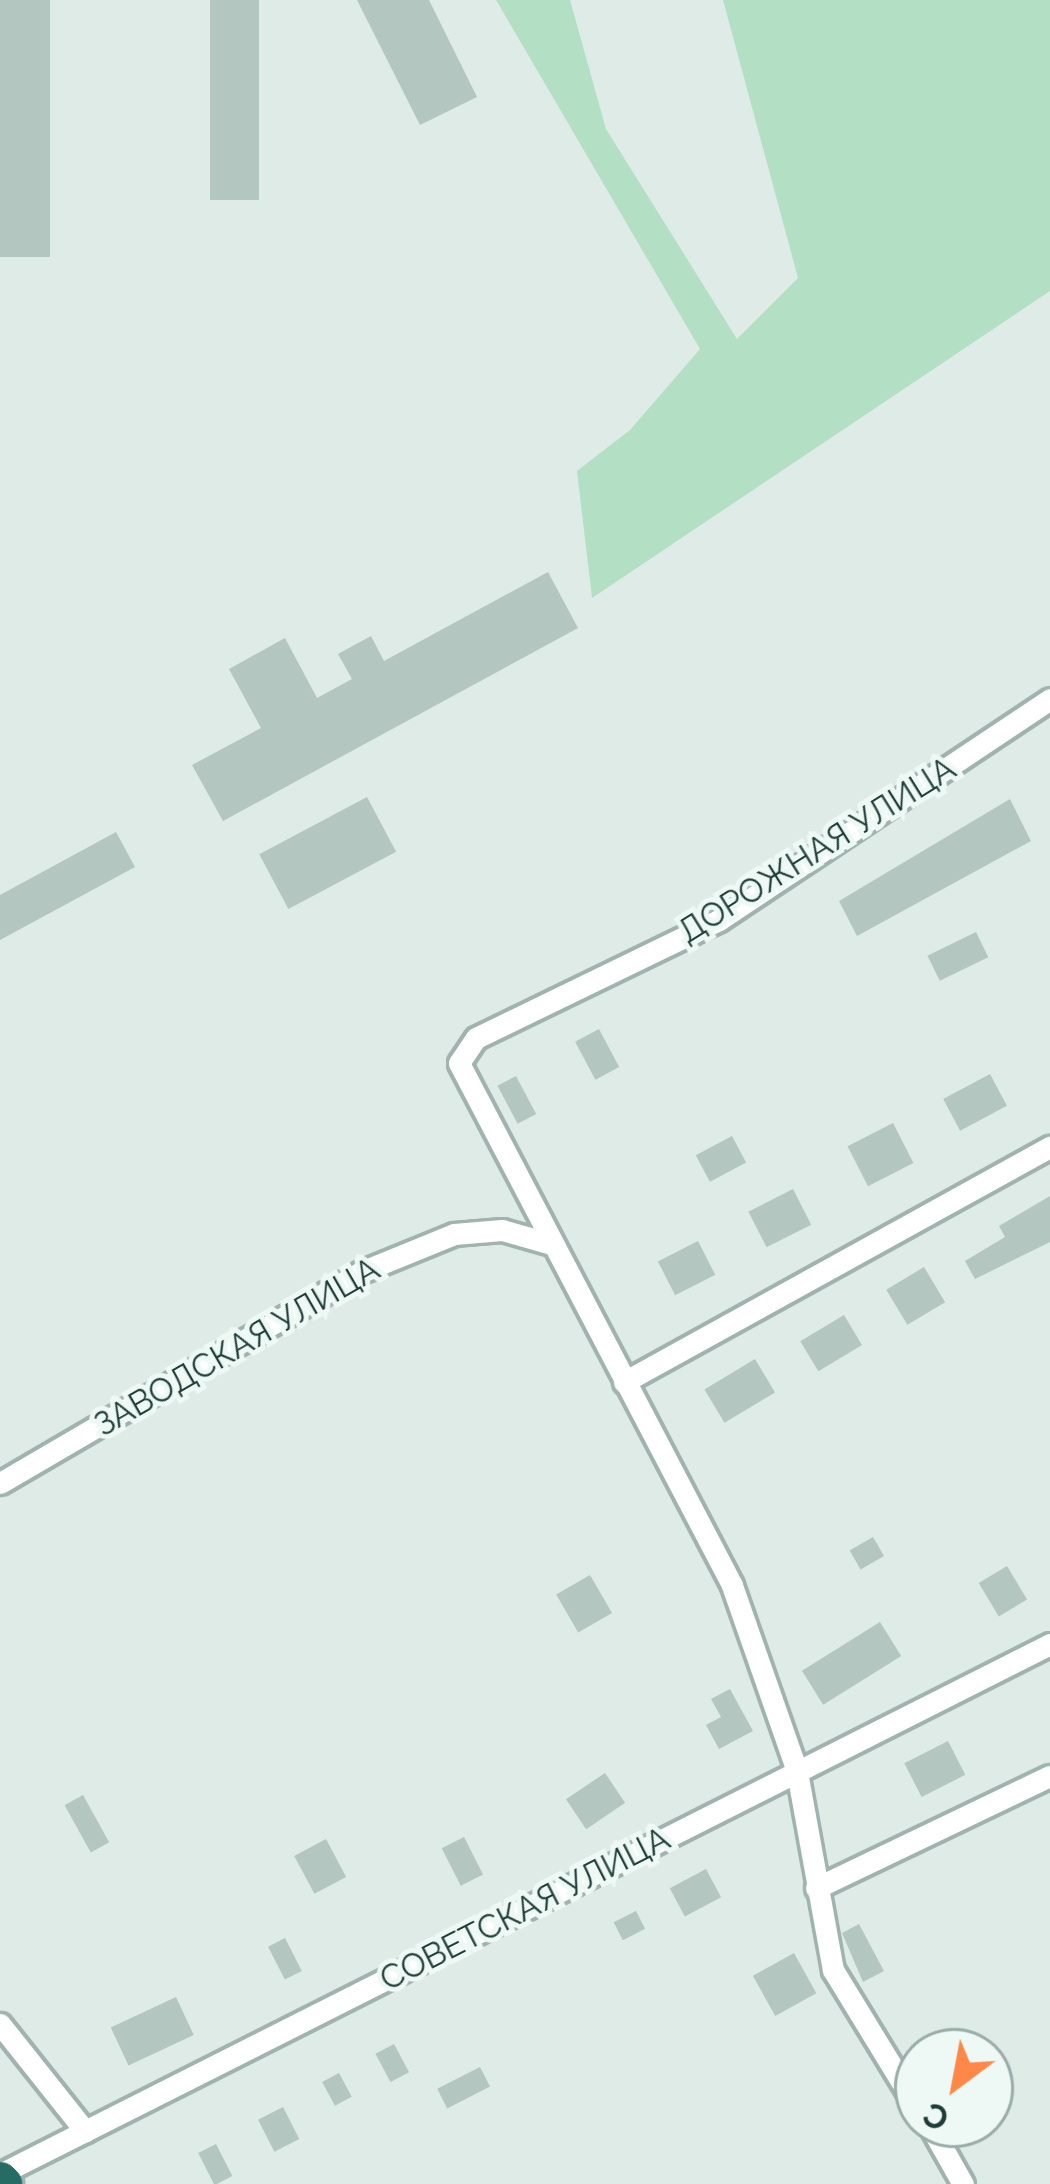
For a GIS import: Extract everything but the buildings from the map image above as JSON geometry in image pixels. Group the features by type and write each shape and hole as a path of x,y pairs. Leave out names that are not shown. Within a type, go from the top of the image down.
{"street":[{"name":"ДОРОЖНАЯ УЛИЦА","path":"551,1244 459,1063 476,1038 719,920 1050,699"},
{"path":"624,1382 1050,1147"},
{"name":"ЗАВОДСКАЯ УЛИЦА","path":"0,1483 361,1272 454,1234 502,1230 551,1244"},
{"path":"551,1244 732,1585 796,1771 833,1970 894,2070"},
{"name":"СОВЕТСКАЯ УЛИЦА","path":"1,2179 86,2131 1050,1644"},
{"path":"816,1888 1050,1777"},
{"path":"0,2024 86,2131"},
{"path":"943,2148 963,2184"}],"green space":[{"path":"496,0 570,0 606,129 737,339 798,278 723,0 1050,0 1050,291 592,598 577,471 630,430 700,349"}]}
